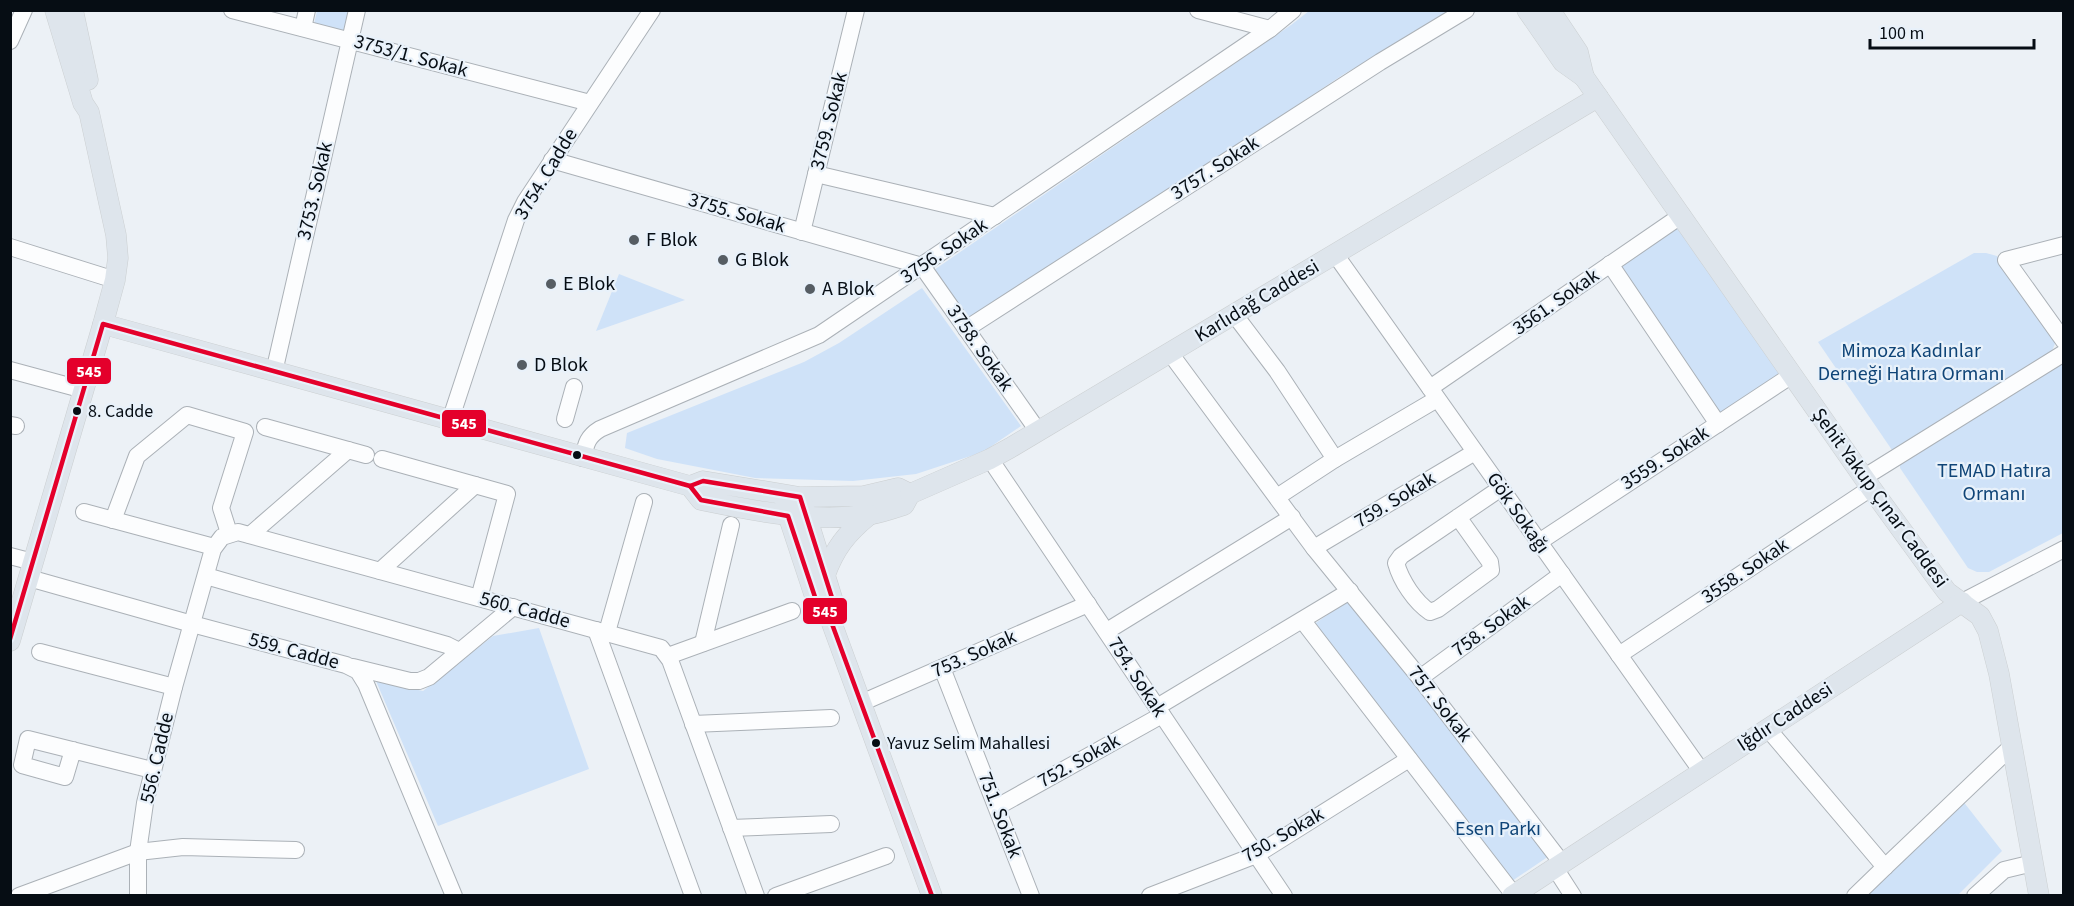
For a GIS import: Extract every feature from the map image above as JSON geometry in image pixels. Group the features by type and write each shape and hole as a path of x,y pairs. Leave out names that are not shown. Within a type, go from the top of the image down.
{"main road":[{"path":"10,641 103,324 115,280 118,258 116,235 89,112 83,103 55,10"},
{"path":"73,10 92,100 89,112"},
{"path":"1527,10 1563,62 1584,77"},
{"path":"1550,10 1578,52 1584,77"},
{"name":"Şehit Yakup Çınar Caddesi","path":"1584,77 1867,483 1938,580 1947,592 1980,616 1988,631 2000,674 2039,896"},
{"name":"Karlıdağ Caddesi","path":"690,486 701,500 797,516 868,515 904,506 910,494 990,459 1598,97"},
{"name":"Karlıdağ Caddesi","path":"103,324 690,486 704,481 791,496 864,496 898,488 910,494"},
{"path":"791,496 818,606 828,613 932,896"},
{"path":"825,575 832,556 842,541 868,515"},
{"path":"797,516 825,575 833,601 828,613"},
{"name":"Iğdır Caddesi","path":"1513,895 1962,602"}],"street":[{"path":"10,41 24,10"},
{"name":"3753/1. Sokak","path":"232,10 590,103"},
{"path":"303,28 307,10"},
{"name":"3753. Sokak","path":"274,372 357,10"},
{"name":"3754. Cadde","path":"450,421 516,220 552,160 652,10"},
{"name":"3759. Sokak","path":"802,232 856,10"},
{"path":"1198,10 1270,29"},
{"name":"3756. Sokak","path":"583,458 587,441 600,429 819,335 1270,29 1293,10"},
{"name":"3757. Sokak","path":"966,329 1370,68 1466,10"},
{"name":"3755. Sokak","path":"552,160 922,266"},
{"path":"816,174 995,216"},
{"name":"3561. Sokak","path":"1277,497 1433,393 1610,264 1682,215"},
{"path":"2064,245 2006,260 2064,341"},
{"path":"10,247 115,280"},
{"name":"Gök Sokağı","path":"1335,254 1702,772"},
{"path":"1610,264 1718,424"},
{"name":"3758. Sokak","path":"922,266 1038,431"},
{"path":"1234,314 1277,371 1335,459"},
{"name":"757. Sokak","path":"1170,353 1314,548 1420,678 1558,865 1573,896"},
{"name":"3558. Sokak","path":"1619,655 1867,483 2064,353"},
{"path":"10,370 84,390"},
{"name":"3559. Sokak","path":"1539,542 1792,375"},
{"path":"565,419 574,387"},
{"path":"113,520 137,456 187,415 245,432 220,508 229,533 222,537 214,547 192,624"},
{"path":"265,426 507,494 479,598"},
{"path":"250,535 348,450"},
{"name":"759. Sokak","path":"1314,548 1475,452"},
{"name":"754. Sokak","path":"990,459 1284,896"},
{"path":"380,571 475,485"},
{"path":"1458,517 1490,562 1491,570 1438,609 1430,612 1422,607 1399,574 1396,563 1401,556 1458,517 1501,488"},
{"path":"644,502 601,631 693,896"},
{"path":"84,512 214,547"},
{"path":"1107,631 1292,517"},
{"path":"703,643 731,525"},
{"name":"560. Cadde","path":"229,533 238,532 250,535 656,646 668,656"},
{"name":"Iğdır Caddesi","path":"1962,602 2064,549"},
{"name":"559. Cadde","path":"10,556 31,570 192,624 353,667 366,684 454,896"},
{"name":"758. Sokak","path":"1420,678 1562,574"},
{"path":"206,576 447,645 459,651"},
{"name":"752. Sokak","path":"997,807 1160,711 1350,591"},
{"name":"753. Sokak","path":"861,703 1088,604"},
{"path":"353,667 410,681 419,681 429,677 513,607"},
{"path":"755,895 668,656 792,611"},
{"path":"1303,621 1513,895"},
{"name":"556. Cadde","path":"138,896 138,852 152,770 192,624"},
{"path":"40,652 174,687"},
{"name":"751. Sokak","path":"942,668 1031,896"},
{"path":"693,724 831,718"},
{"path":"1768,729 1886,867"},
{"path":"1855,896 2012,746"},
{"path":"73,750 152,770"},
{"name":"750. Sokak","path":"1150,896 1256,855 1409,759"},
{"path":"731,828 831,824"},
{"path":"19,896 138,852 183,847 296,850"},
{"path":"776,896 803,891 886,856"},
{"path":"1975,896 2004,870 2033,863"}],"green space":[{"path":"317,11 351,11 347,31 314,24"},
{"path":"1309,11 1454,11 1344,74 967,325 931,272"},
{"path":"1680,225 1780,373 1719,414 1619,267"},
{"name":"Mimoza Kadınlar Derneği Hatıra Ormanı","path":"1974,253 1997,256 2056,341 2052,351 1892,450 1818,342"},
{"path":"619,274 685,300 596,331"},
{"path":"922,288 1021,426 983,452 916,474 853,481 755,478 657,459 625,448 627,433 804,362 839,343"},
{"name":"TEMAD Hatıra Ormanı","path":"2057,362 2063,363 2063,533 1989,572 1977,572 1968,568 1900,468 1900,460"},
{"name":"Esen Parkı","path":"1347,601 1351,601 1549,856 1509,883 1313,625"},
{"path":"539,628 589,769 438,826 376,681 423,691 493,636"},
{"path":"1962,800 2002,851 1958,895 1861,896"}],"transit line":[{"name":"545","path":"10,639 103,324 690,486"},
{"name":"545","path":"703,481 800,497 833,601 828,613 818,606 788,516 701,500 690,486 703,481"},
{"name":"545","path":"828,613 932,896"}],"place":[{"name":"F Blok","path":"634,240"},
{"name":"G Blok","path":"723,260"},
{"name":"E Blok","path":"551,284"},
{"name":"A Blok","path":"810,289"},
{"name":"D Blok","path":"522,365"},
{"name":"8. Cadde","path":"77,411"},
{"name":"Yavuz Selim Mahallesi","path":"876,743"}]}
